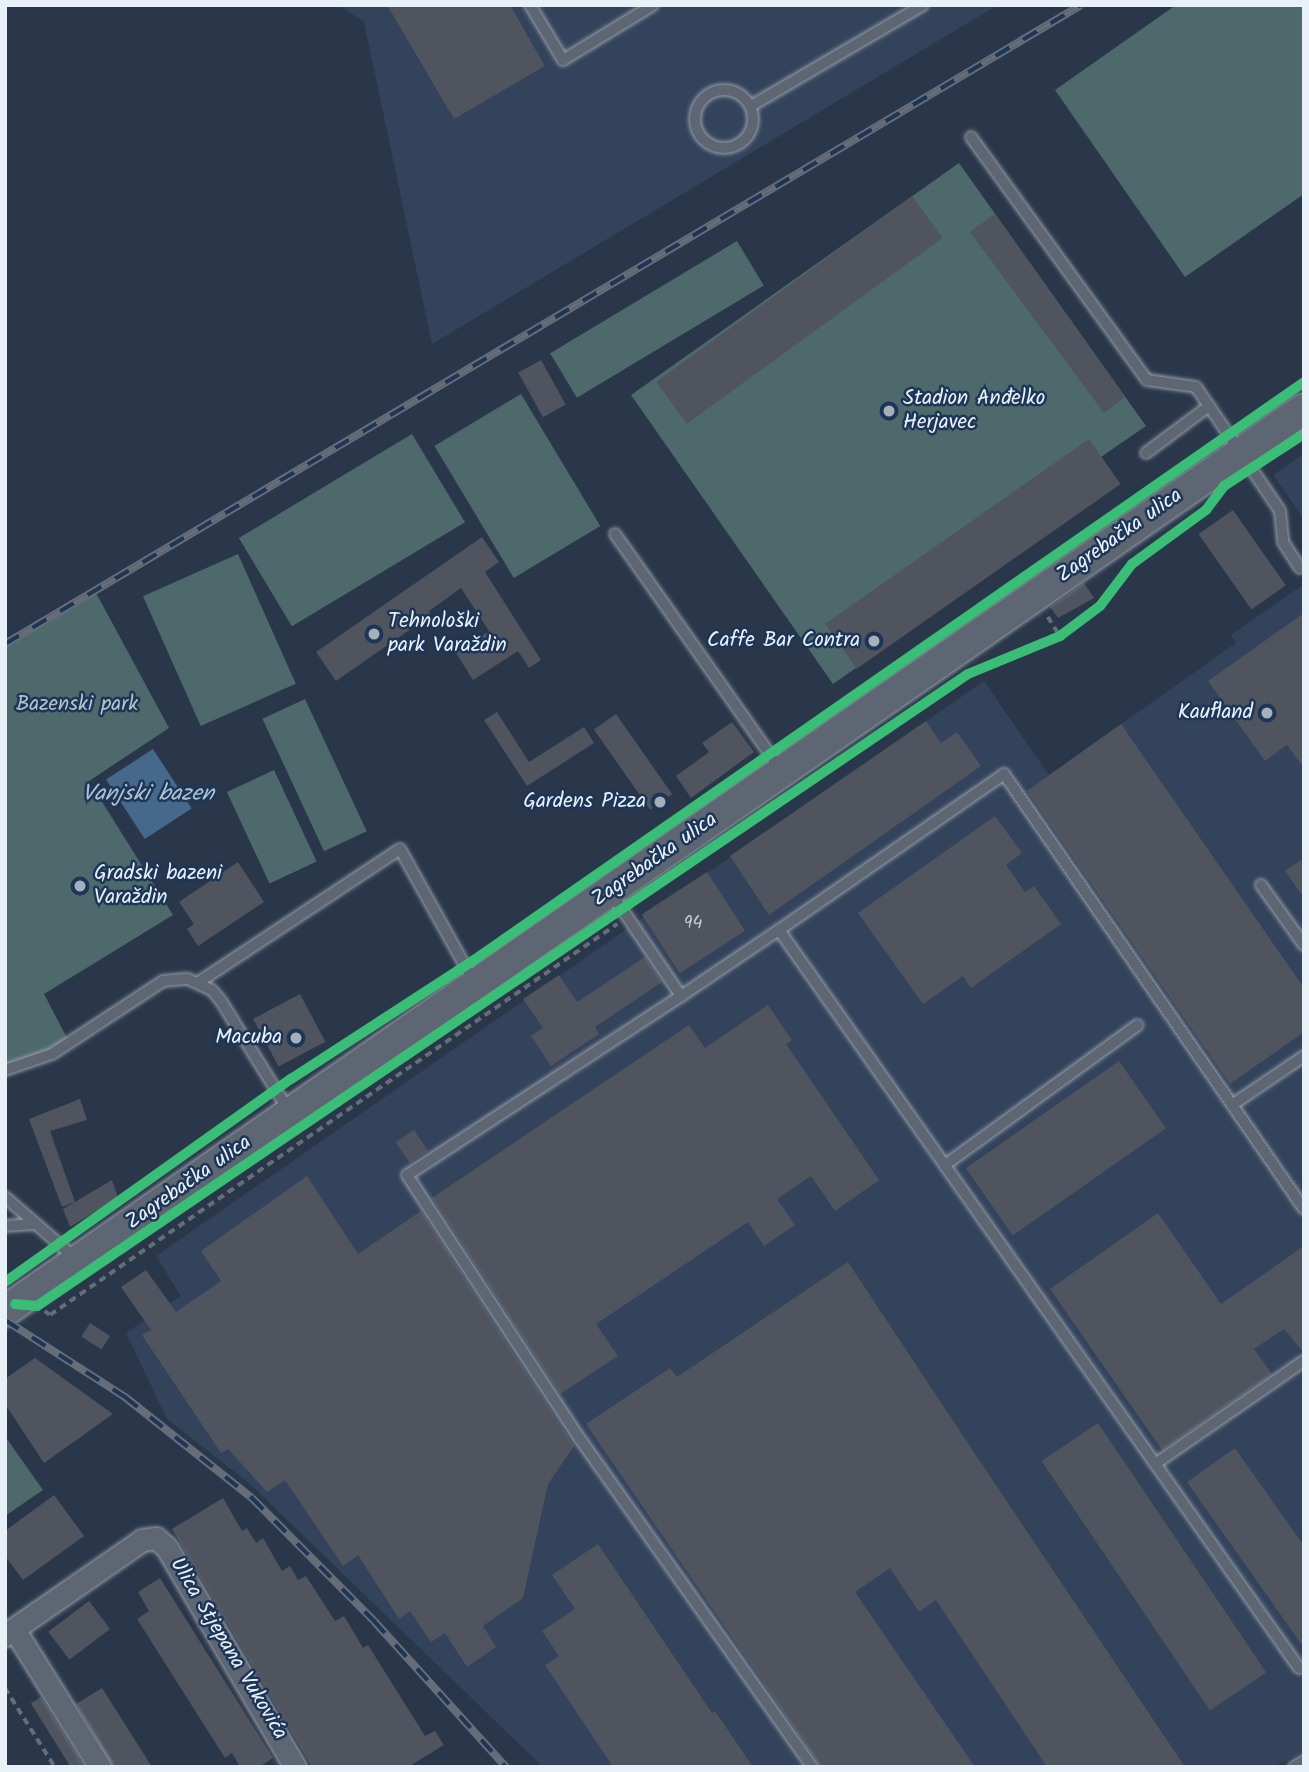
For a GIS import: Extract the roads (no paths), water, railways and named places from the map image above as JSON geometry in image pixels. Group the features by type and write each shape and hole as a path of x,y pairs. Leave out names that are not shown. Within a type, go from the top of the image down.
{"main road":[{"name":"Zagrebačka ulica","path":"5,1311 475,984 615,899 782,771 1304,409"}],"street":[{"name":"Ulica Stjepana Vukovića","path":"100,1767 10,1632 142,1540 156,1538 167,1548 295,1767"}],"lane":[{"path":"530,5 563,60 653,5"},
{"path":"751,106 923,5"},
{"path":"733,91 751,106 752,128 737,145 715,147 698,131 696,110 711,92 733,91"},
{"path":"971,137 1147,380 1196,387 1280,511 1283,542 1300,568"},
{"path":"1146,453 1209,406"},
{"path":"615,534 782,771"},
{"path":"812,1767 580,1439 407,1175 681,996 1004,774 1304,1209"},
{"path":"5,1070 52,1054 163,981 199,982 400,849 475,984"},
{"path":"1261,885 1304,944"},
{"path":"615,899 681,996"},
{"path":"779,930 1299,1668"},
{"path":"199,982 221,1001 290,1113"},
{"path":"945,1165 1138,1025"},
{"path":"1232,1105 1304,1056"},
{"path":"5,1197 77,1260"},
{"path":"5,1226 34,1224"},
{"path":"1155,1464 1304,1361"},
{"path":"1294,1767 1304,1761"}],"water":[{"name":"Vanjski bazen","path":"153,749 192,809 145,839 106,779"}],"railway":[{"path":"5,644 1081,5"},
{"path":"5,1320 125,1397 252,1498 374,1621 506,1767"}],"place":[{"name":"Stadion Anđelko Herjavec","path":"889,411"},
{"name":"Tehnološki park Varaždin","path":"374,634"},
{"name":"Caffe Bar Contra","path":"874,641"},
{"name":"Kaufland","path":"1267,713"},
{"name":"Gardens Pizza","path":"660,802"},
{"name":"Gradski bazeni Varaždin","path":"80,886"},
{"name":"Macuba","path":"296,1038"}],"park label":[{"name":"Bazenski park","path":"77,705"}]}
